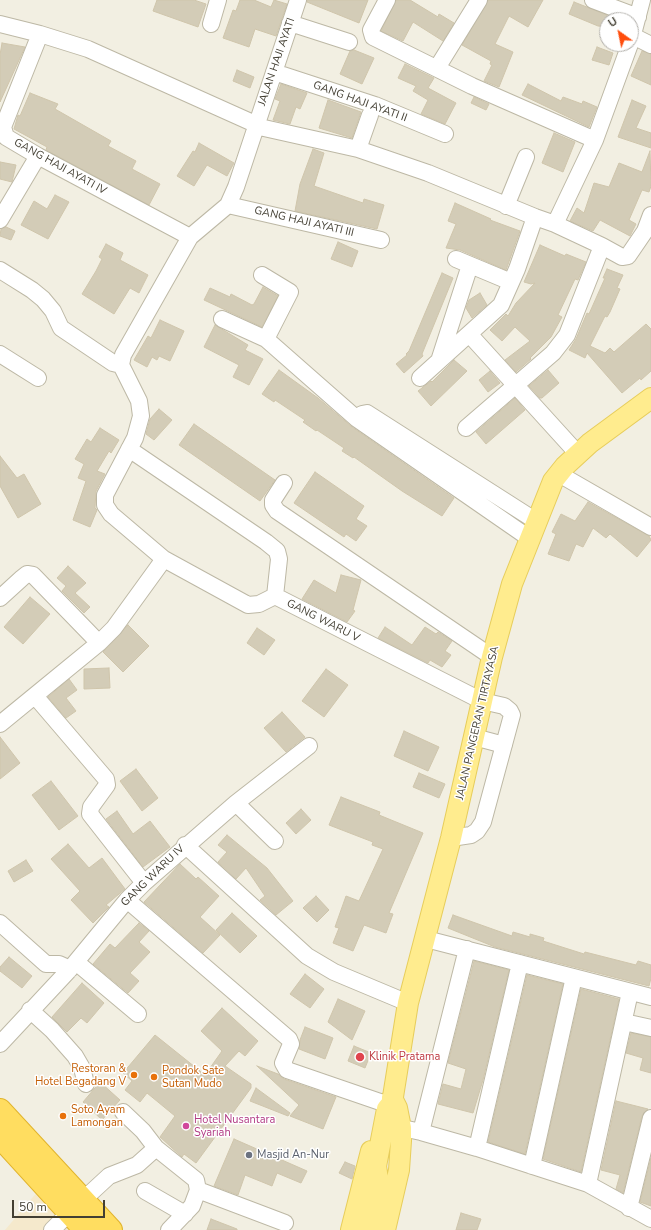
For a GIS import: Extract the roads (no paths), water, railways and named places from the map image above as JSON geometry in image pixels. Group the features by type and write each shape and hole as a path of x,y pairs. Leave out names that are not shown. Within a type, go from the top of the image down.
{"highway":[{"path":"0,1110 76,1206 85,1230"},
{"path":"0,1137 76,1206 111,1230"}],"main road":[{"name":"JALAN PANGERAN TIRTAYASA","path":"351,1230 366,1169 391,1100 408,1003 426,939 451,838 492,657 512,584 553,481 590,442 651,398"},
{"name":"JALAN PANGERAN TIRTAYASA","path":"385,1230 399,1170 397,1108 391,1100"},
{"name":"JALAN PANGERAN TIRTAYASA","path":"367,1230 378,1180 376,1166 387,1109 391,1100"},
{"name":"JALAN PANGERAN TIRTAYASA","path":"378,1180 386,1170 397,1127"}],"street":[{"path":"211,24 218,0"},
{"name":"JALAN HAJI AYATI","path":"228,205 236,187 298,0"},
{"path":"387,0 371,30 371,34 472,86 595,140"},
{"path":"436,68 478,0"},
{"path":"593,0 625,12"},
{"path":"639,13 642,0"},
{"path":"290,23 349,42"},
{"path":"0,24 40,34 88,49 256,125 303,138 358,149 428,173 535,218 555,224 622,257 628,256 645,231 651,215"},
{"name":"GANG HAJI AYATI IV","path":"40,34 3,127 6,137 38,156 190,237"},
{"path":"639,43 651,45"},
{"path":"555,224 595,140 627,52"},
{"name":"GANG HAJI AYATI II","path":"274,72 375,105 445,134"},
{"path":"358,149 370,115"},
{"path":"0,220 38,156"},
{"path":"506,206 526,157"},
{"path":"0,270 32,290 43,299 53,311 61,328 113,363 121,365 123,355 129,342 190,237 228,205"},
{"name":"GANG HAJI AYATI III","path":"228,205 381,240"},
{"path":"420,378 470,335 501,305 535,218"},
{"path":"466,428 553,353 567,335 602,246"},
{"path":"438,362 463,262 511,282"},
{"path":"262,275 290,292 266,339"},
{"path":"222,319 266,339 357,419 533,530"},
{"path":"470,335 578,454"},
{"path":"0,354 38,378"},
{"name":"GANG WARU V","path":"121,365 139,401 141,416 135,438 105,495 105,506 111,514 164,559 248,605 259,604 275,596 482,701 504,706 512,715 504,745"},
{"path":"129,448 259,537 277,551 279,559 275,596"},
{"path":"559,474 651,527"},
{"path":"284,482 274,500 273,505 277,511 492,657"},
{"path":"0,724 99,643 114,628 164,559"},
{"path":"0,598 27,574 33,575 99,643"},
{"path":"35,696 106,779 107,785 91,807 90,814 144,883"},
{"path":"451,838 471,835 477,831 483,822 504,745 474,737"},
{"name":"GANG WARU IV","path":"0,1044 30,1010 73,966 127,900 144,883 185,845 236,802 309,746"},
{"path":"236,802 276,841"},
{"path":"185,845 307,956 334,972 408,1003"},
{"path":"127,900 289,1039 291,1044 283,1063 286,1070 391,1100"},
{"path":"0,922 46,964 73,966 138,1014"},
{"path":"426,939 651,997"},
{"path":"421,1132 466,949"},
{"path":"477,1148 520,963"},
{"path":"532,1166 574,977"},
{"path":"588,1184 630,992"},
{"path":"30,1010 52,1030 75,1056 82,1068 86,1084"},
{"path":"624,1022 651,1028"},
{"path":"123,1112 143,1131 156,1148 196,1180 198,1190 192,1206 169,1230"},
{"path":"629,1208 651,1118"},
{"path":"397,1127 421,1132 477,1148 588,1184 651,1220"},
{"path":"52,1230 109,1176 137,1165 156,1148"},
{"path":"198,1190 285,1223"},
{"path":"145,1191 185,1214"}],"place":[{"name":"Klinik Pratama","path":"360,1057"},
{"name":"Restoran & Hotel Begadang V","path":"134,1075"},
{"name":"Pondok Sate Sutan Mudo","path":"154,1077"},
{"name":"Soto Ayam Lamongan","path":"63,1116"},
{"name":"Hotel Nusantara Syariah","path":"186,1126"},
{"name":"Masjid An-Nur","path":"249,1155"}]}
